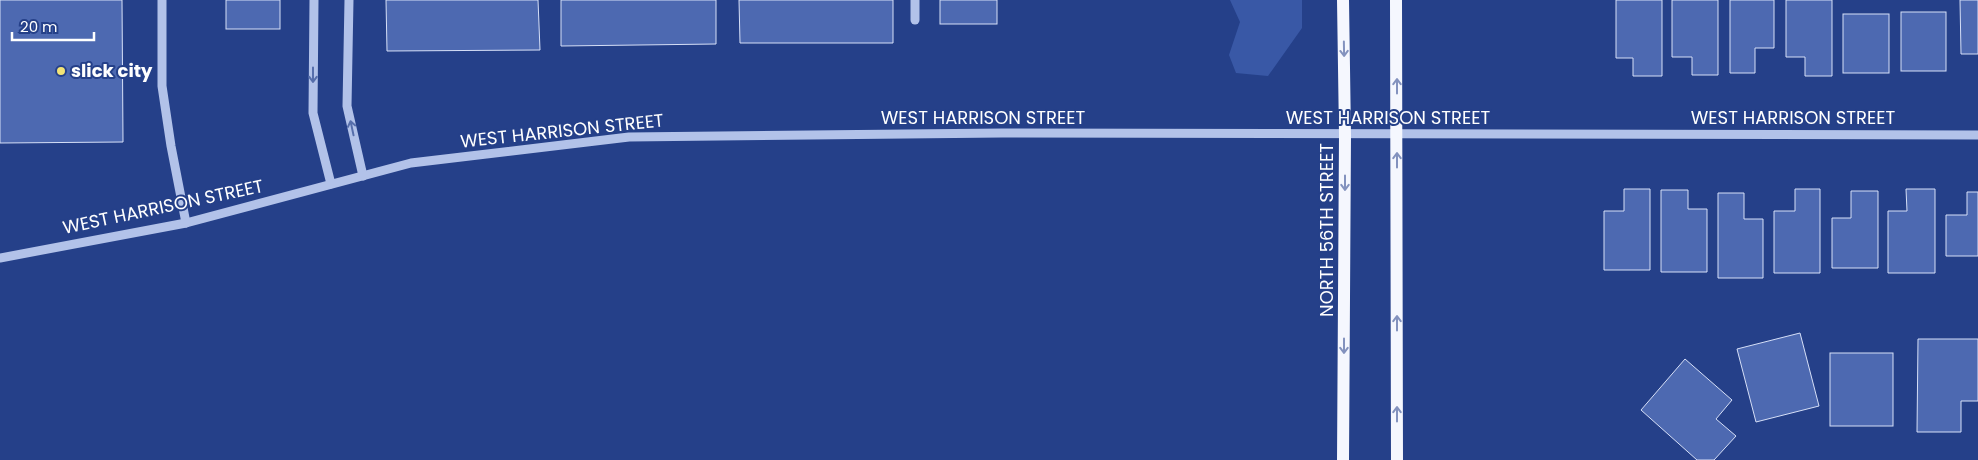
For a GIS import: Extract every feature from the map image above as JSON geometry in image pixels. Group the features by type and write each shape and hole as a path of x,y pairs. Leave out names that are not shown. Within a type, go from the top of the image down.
{"main road":[{"name":"NORTH 56TH STREET","path":"1343,0 1345,135 1343,460"},
{"path":"1396,0 1397,460"}],"street":[{"path":"162,0 162,86 170,146 186,222"},
{"path":"314,0 313,113 332,184"},
{"path":"349,0 347,106 363,176"},
{"path":"915,0 915,20"},
{"name":"WEST HARRISON STREET","path":"0,258 186,222 411,163 629,137 1002,133 1978,135"}],"shaded area":[{"path":"1230,0 1302,0 1302,28 1268,76 1236,73 1229,55 1240,22"}],"building":[{"name":"slick city","path":"0,0 122,0 123,142 0,143"},
{"path":"226,0 280,0 280,29 226,29"},
{"path":"386,0 538,0 540,50 387,51"},
{"path":"561,0 716,0 716,44 561,46"},
{"path":"739,0 893,0 893,43 740,43"},
{"path":"940,0 997,0 997,24 940,24"},
{"path":"1616,0 1662,0 1662,76 1633,76 1633,58 1616,58"},
{"path":"1672,0 1718,0 1718,75 1692,75 1692,57 1672,57"},
{"path":"1730,0 1774,0 1774,48 1755,48 1755,73 1730,73"},
{"path":"1786,0 1832,0 1832,76 1805,76 1805,57 1786,57"},
{"path":"1960,0 1978,0 1978,54 1961,54"},
{"path":"1901,12 1946,12 1946,71 1901,71"},
{"path":"1843,14 1889,14 1889,73 1843,73"},
{"path":"1624,189 1650,189 1650,270 1604,270 1604,211 1624,211"},
{"path":"1795,189 1820,189 1820,273 1774,273 1774,211 1795,211"},
{"path":"1906,189 1935,189 1935,273 1888,273 1888,211 1907,211"},
{"path":"1661,190 1688,190 1688,209 1707,209 1707,272 1661,272"},
{"path":"1851,191 1878,191 1878,268 1832,268 1832,218 1851,218"},
{"path":"1967,192 1978,192 1978,256 1946,256 1946,215 1967,215"},
{"path":"1718,193 1744,193 1744,219 1763,219 1763,278 1718,278"},
{"path":"1800,333 1819,406 1756,422 1737,349"},
{"path":"1918,339 1978,339 1978,401 1961,401 1961,432 1917,432"},
{"path":"1830,353 1893,353 1893,426 1830,426"},
{"path":"1685,359 1732,400 1716,419 1736,436 1714,460 1697,460 1641,410"}],"place":[{"name":"slick city","path":"61,71"}]}
